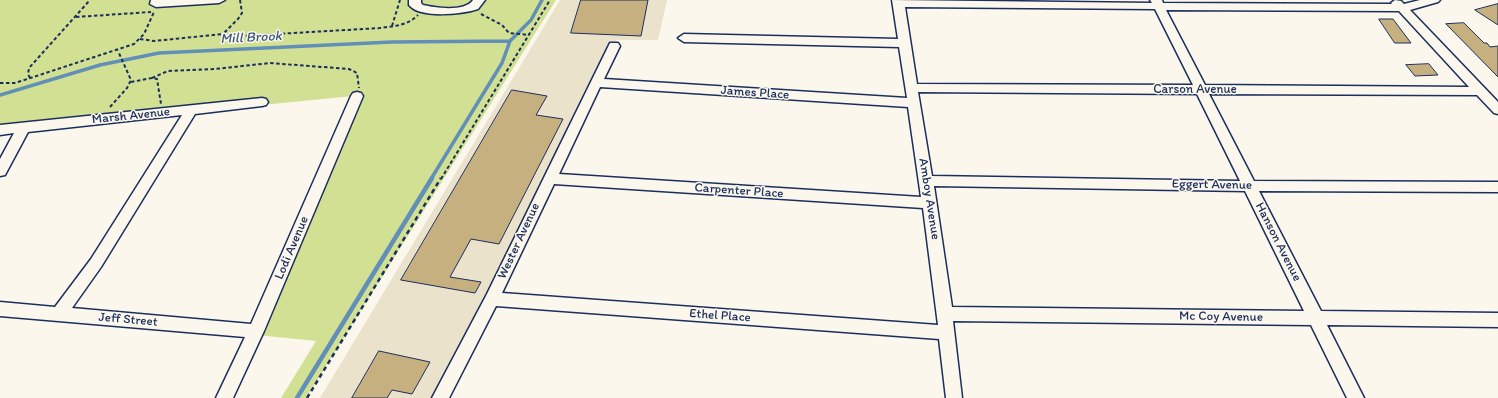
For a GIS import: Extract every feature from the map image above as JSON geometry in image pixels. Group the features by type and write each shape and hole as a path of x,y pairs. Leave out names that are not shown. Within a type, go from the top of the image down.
{"street":[{"path":"157,0 156,4 219,0"},
{"path":"419,4 471,9 476,6 479,0"},
{"path":"898,2 1398,4 1434,0"},
{"name":"Amboy Avenue","path":"898,2 930,203 945,314 954,398"},
{"name":"Hanson Avenue","path":"1158,3 1356,398"},
{"path":"1398,4 1488,95 1498,110"},
{"path":"684,38 904,43"},
{"name":"Wester Avenue","path":"440,398 492,299 614,46"},
{"name":"James Place","path":"596,83 914,103"},
{"name":"Carson Avenue","path":"911,88 1201,90 1488,95"},
{"name":"Lodi Avenue","path":"224,398 256,331 357,96"},
{"name":"Marsh Avenue","path":"0,130 262,102"},
{"path":"59,314 96,263 185,122 191,109"},
{"path":"0,171 24,127"},
{"name":"Carpenter Place","path":"549,179 930,203"},
{"name":"Eggert Avenue","path":"926,180 1249,186 1498,187"},
{"name":"Ethel Place","path":"492,299 947,333"},
{"name":"Jeff Street","path":"0,309 256,331"},
{"name":"Mc Coy Avenue","path":"945,314 1498,320"}],"path":[{"path":"30,78 28,74 29,68 90,0"},
{"path":"140,40 154,41 223,34 239,18 243,8 240,0"},
{"path":"391,26 400,0"},
{"path":"307,398 550,0"},
{"path":"223,34 225,37 232,38 380,28 412,21 419,4"},
{"path":"471,9 502,26 509,33 530,35"},
{"path":"0,83 15,83 118,51 134,44 140,40 154,11 76,17"},
{"path":"104,118 113,102 131,82 130,75 118,51"},
{"path":"131,82 152,78 168,71 186,69 215,69 287,62 349,70 357,73 360,86 357,96"},
{"path":"152,78 157,79 159,83 162,112"}],"shaded area":[{"path":"560,0 667,0 658,40 616,40 436,398 320,398"}],"green space":[{"path":"0,0 556,0 306,398 281,398 316,341 247,334 353,96 0,131"}],"building":[{"path":"581,0 648,0 641,36 571,33"},
{"path":"1498,4 1498,25 1475,10"},
{"path":"1379,19 1393,19 1411,43 1395,43"},
{"path":"1464,23 1484,43 1487,43 1490,47 1498,46 1498,77 1446,24"},
{"path":"1429,64 1438,75 1415,76 1406,65"},
{"path":"512,90 547,96 536,115 563,119 499,244 471,239 450,277 481,282 475,293 401,280"},
{"path":"379,351 430,362 412,394 392,390 387,398 352,398"}],"waterway":[{"path":"510,41 531,20 542,0"},
{"name":"Mill Brook","path":"0,95 100,65 159,53 392,42 510,41"},
{"path":"431,179 502,63 510,41"},
{"path":"297,398 432,178"}]}
